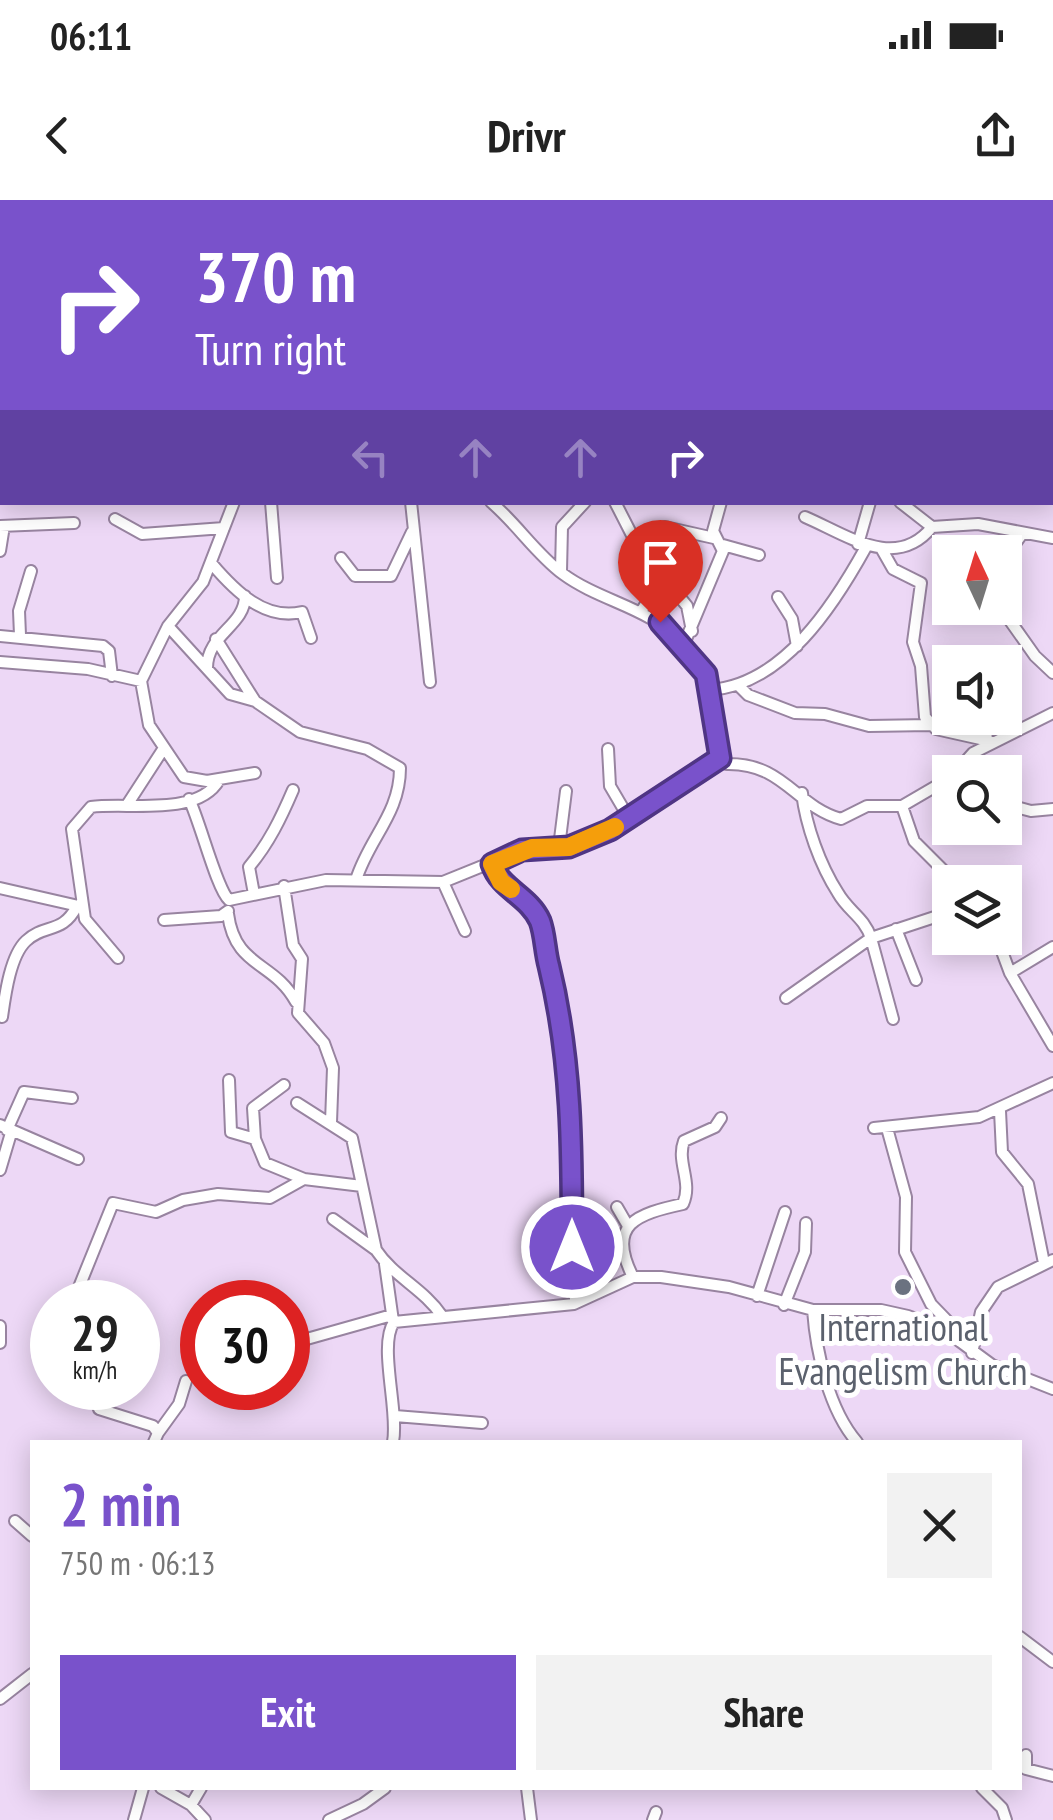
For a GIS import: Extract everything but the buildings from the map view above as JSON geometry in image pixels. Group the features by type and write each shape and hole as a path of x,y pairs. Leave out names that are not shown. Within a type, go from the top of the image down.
{"street":[{"path":"0,223 0,242"},
{"path":"233,505 212,564 168,626 141,682 149,724 162,751 184,778 219,780 255,773"},
{"path":"271,505 277,578"},
{"path":"411,505 430,682"},
{"path":"494,505 560,572 584,588 642,612 684,644 706,674 720,758"},
{"path":"560,572 562,527 582,505"},
{"path":"617,505 661,578 686,606 692,631"},
{"path":"684,644 692,631 718,542 721,505"},
{"path":"710,690 738,686 797,646 854,574 869,505"},
{"path":"904,505 932,527 978,524 1051,540"},
{"path":"805,517 862,546 881,548 919,542 932,527"},
{"path":"114,520 142,534 224,528"},
{"path":"0,551 2,526 74,523"},
{"path":"666,528 759,555"},
{"path":"341,558 355,576 391,576 413,531"},
{"path":"881,548 893,569 921,584 913,642 920,666 923,709 930,725"},
{"path":"212,564 245,596 278,616 302,612 311,638"},
{"path":"20,635 20,606 31,571"},
{"path":"642,612 661,578"},
{"path":"207,669 216,639 243,614 245,596"},
{"path":"778,597 792,619 797,646"},
{"path":"1013,625 1053,673"},
{"path":"168,626 224,690 254,701 292,728 367,749 400,768 397,801 384,830 369,842 356,880"},
{"path":"0,636 103,646 109,651 112,676"},
{"path":"216,639 254,701"},
{"path":"0,662 88,669 141,682"},
{"path":"738,686 758,700 795,713 826,714 869,726 930,725 990,742"},
{"path":"972,755 990,742 1053,713"},
{"path":"988,735 990,742"},
{"path":"608,748 610,786 630,820"},
{"path":"127,806 162,751"},
{"path":"229,900 284,886 356,880 443,882 532,848 559,848 630,820 720,758 765,768 828,815 841,819 868,806 902,806 932,790"},
{"path":"118,958 89,926 80,906 72,829 91,806 188,800 207,795 219,780"},
{"path":"254,894 249,867 272,841 275,822 293,790"},
{"path":"559,848 566,791"},
{"path":"802,793 809,824 838,894 861,916 872,938 893,1018"},
{"path":"188,800 203,829 218,887 229,900 228,914 239,950 284,984 297,1002"},
{"path":"902,806 914,841 938,865"},
{"path":"1022,809 1053,809"},
{"path":"492,864 501,882 522,896 540,921 566,1050 572,1108 574,1304"},
{"path":"443,882 466,931"},
{"path":"284,886 290,936 302,959 298,1012 324,1044 333,1068 330,1122"},
{"path":"0,888 80,906"},
{"path":"0,1030 20,948 34,936 62,926 80,906"},
{"path":"164,920 228,914"},
{"path":"786,998 872,938 932,918"},
{"path":"896,929 916,980"},
{"path":"1010,973 1053,947"},
{"path":"1003,955 1053,1046"},
{"path":"228,1080 230,1132 255,1139"},
{"path":"874,1128 1000,1111 1053,1083"},
{"path":"284,1085 253,1108 255,1139 265,1163 304,1179 362,1186"},
{"path":"0,1170 6,1130 24,1092 72,1098"},
{"path":"297,1103 330,1122 356,1146 376,1250"},
{"path":"972,1351 987,1299 998,1287 1048,1262 1028,1184 1002,1152 1000,1111"},
{"path":"633,1278 622,1250 628,1226 647,1212 683,1204 688,1189 681,1150 684,1141 715,1127 721,1118"},
{"path":"887,1128 906,1197 904,1230 909,1264 931,1304 972,1351"},
{"path":"6,1130 78,1158"},
{"path":"82,1280 113,1203 147,1212 218,1194 270,1198 304,1179"},
{"path":"617,1206 628,1226"},
{"path":"758,1296 785,1212"},
{"path":"333,1219 422,1290 442,1316"},
{"path":"784,1305 805,1252 806,1223"},
{"path":"386,1264 393,1318 389,1345 395,1416 392,1440"},
{"path":"310,1339 393,1318 574,1304 633,1278 710,1283 812,1310 881,1310 908,1316 943,1329 972,1351 1052,1386"},
{"path":"812,1310 817,1350 842,1420 856,1440"},
{"path":"0,1326 0,1343"},
{"path":"103,1410 144,1422 156,1438 180,1401"},
{"path":"395,1416 482,1423"},
{"path":"15,1521 30,1534"},
{"path":"1022,1639 1053,1662"},
{"path":"0,1699 30,1676"},
{"path":"1026,1755 1026,1769 1053,1776"},
{"path":"134,1820 142,1790"},
{"path":"165,1790 191,1805 205,1820"},
{"path":"191,1805 200,1790"},
{"path":"328,1820 364,1804 382,1790"},
{"path":"527,1790 532,1820"},
{"path":"984,1790 1002,1808 1006,1820"}],"slow traffic":[{"path":"511,889 501,882 492,864 532,848 569,847 615,827"}],"place":[{"name":"International Evangelism Church","path":"903,1287"}],"route":[{"path":"572,1247 572,1108 554,986 540,921 522,896 501,882 492,864 522,850 569,847 610,830 648,809 670,789 707,771 720,758 716,715 706,674 684,644 660,622"}]}
